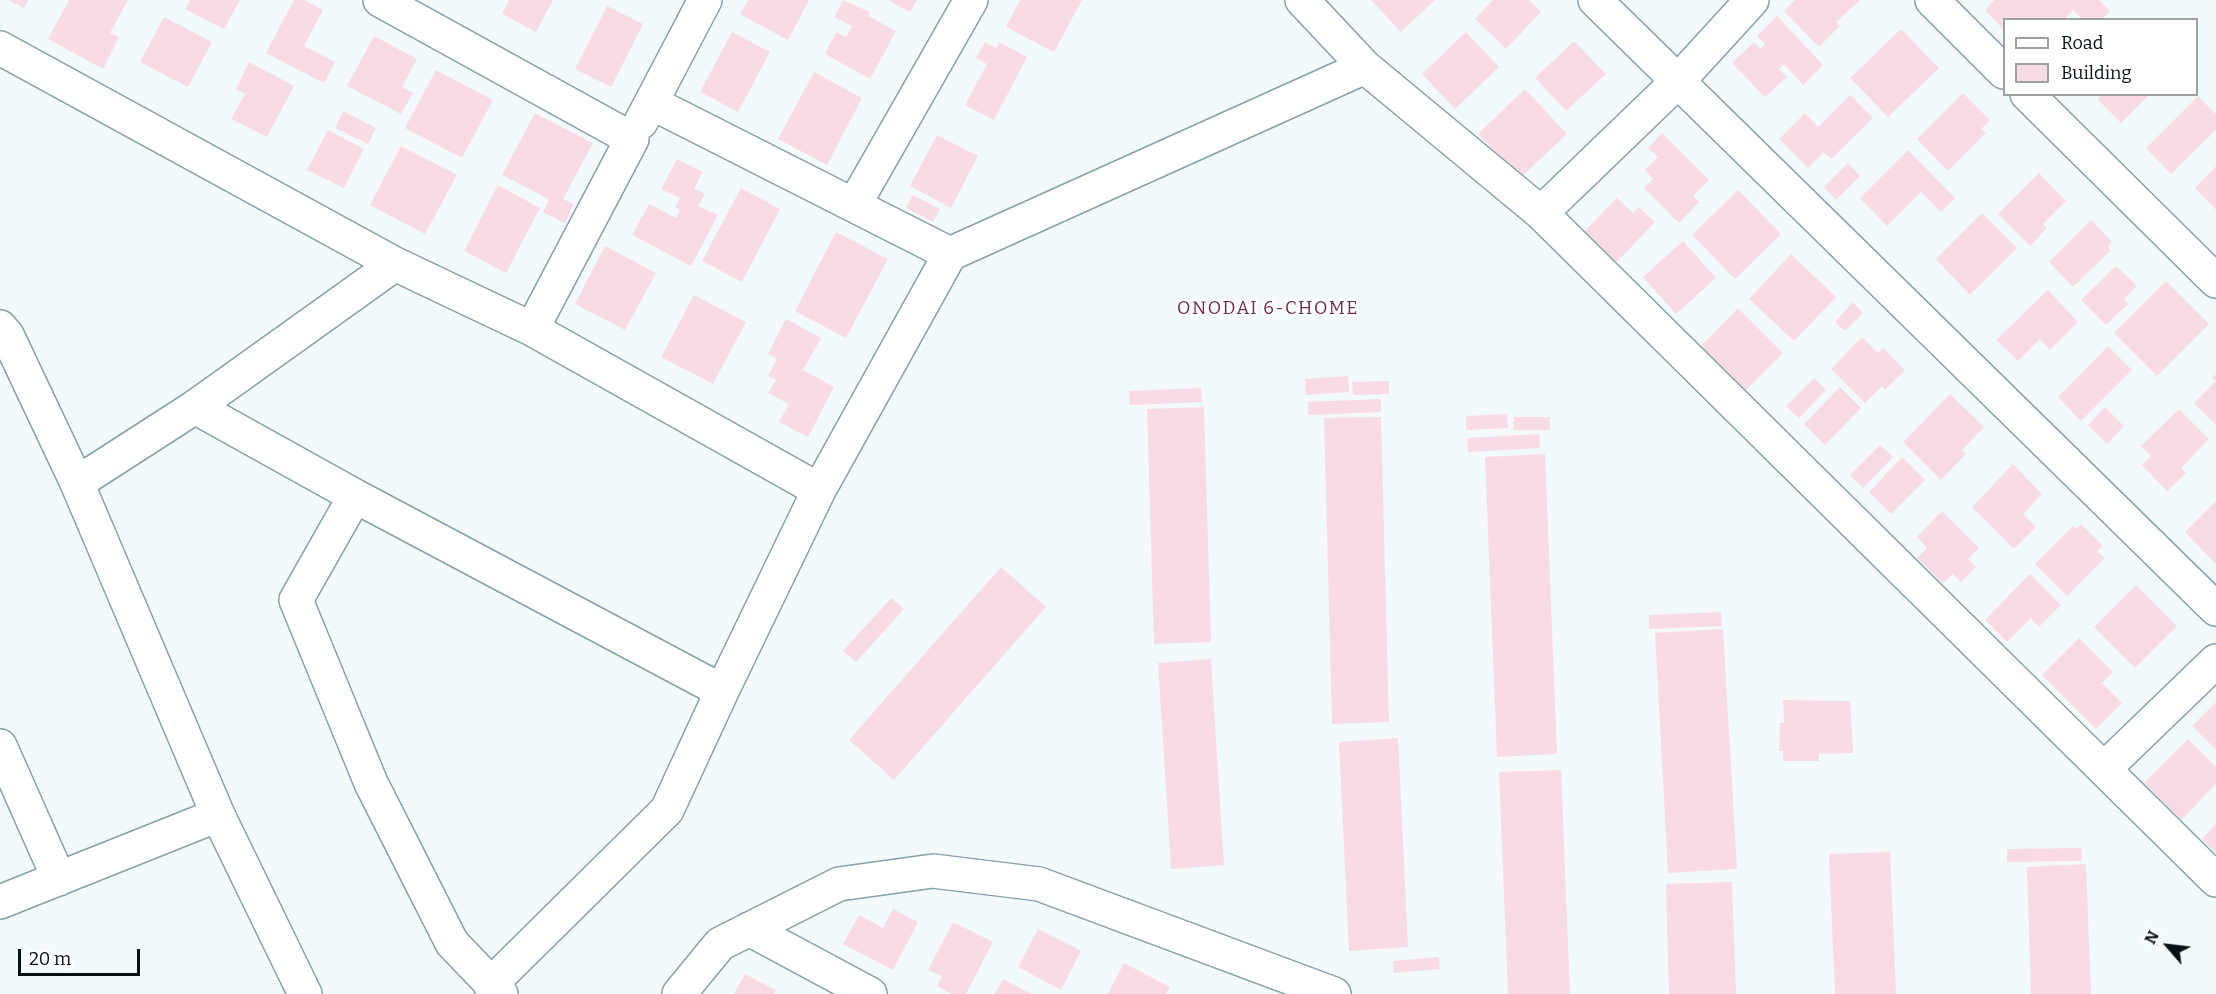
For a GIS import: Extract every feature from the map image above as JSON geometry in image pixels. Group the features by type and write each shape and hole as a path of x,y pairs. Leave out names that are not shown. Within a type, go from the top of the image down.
{"street":[{"path":"380,0 632,139"},
{"path":"532,329 705,0"},
{"path":"854,205 971,0"},
{"path":"1302,0 1365,67 1541,213 2216,880"},
{"path":"1595,0 2216,609"},
{"path":"1541,213 1678,81 1752,0"},
{"path":"1932,0 2003,71"},
{"path":"0,48 395,264 532,329 819,490"},
{"path":"355,496 296,600 371,783 452,943 496,989 667,810 819,490 950,254 1365,67"},
{"path":"2029,96 2216,281"},
{"path":"652,103 950,254"},
{"path":"77,483 195,407 395,264"},
{"path":"0,327 7,335 77,483 218,815 305,994"},
{"path":"195,407 355,496 722,691"},
{"path":"2104,769 2216,661"},
{"path":"0,746 59,879"},
{"path":"0,902 218,815"},
{"path":"679,994 720,944 839,884 933,872 1039,884 1335,994"},
{"path":"749,929 870,994"}],"building":[{"path":"8,0 28,0 24,8"},
{"path":"69,0 128,0 110,33 119,37 103,69 48,39"},
{"path":"190,0 240,0 224,29 185,9"},
{"path":"294,0 304,0 323,10 304,46 335,62 324,83 266,53"},
{"path":"509,0 553,0 536,32 502,14"},
{"path":"748,0 809,0 788,40 740,14"},
{"path":"843,0 870,12 868,16 896,31 870,79 825,54 836,32 846,37 852,26 834,17"},
{"path":"888,0 917,0 910,12"},
{"path":"1020,0 1082,0 1054,52 1006,27"},
{"path":"1371,0 1435,0 1401,32"},
{"path":"1493,0 1529,0 1541,12 1506,49 1475,19"},
{"path":"1795,0 1860,0 1836,22 1840,26 1819,47 1784,11"},
{"path":"1994,0 2099,0 2110,11 2103,18 2081,18 2073,10 2066,18 2003,18 2003,29 1985,10"},
{"path":"607,6 643,24 611,87 575,69"},
{"path":"1777,16 1823,65 1803,85 1784,64 1779,69 1787,77 1765,97 1732,63 1754,42 1760,49 1765,44 1757,36"},
{"path":"164,17 212,42 188,87 140,62"},
{"path":"1901,29 1939,68 1888,117 1850,78"},
{"path":"732,32 770,52 738,112 700,92"},
{"path":"1466,32 1499,67 1455,109 1422,74"},
{"path":"374,36 417,59 402,87 413,93 401,114 347,86"},
{"path":"1574,41 1606,74 1566,111 1535,78"},
{"path":"985,42 996,48 999,42 1027,57 994,120 965,105 987,64 976,58"},
{"path":"249,62 294,86 267,137 231,119 245,94 236,89"},
{"path":"436,70 493,100 462,158 405,128"},
{"path":"814,72 862,98 827,165 778,139"},
{"path":"1525,89 1567,134 1520,178 1478,134"},
{"path":"1963,93 1990,120 1981,129 1986,133 1948,171 1917,139"},
{"path":"1850,95 1873,118 1831,159 1824,152 1808,168 1779,139 1805,113 1818,127"},
{"path":"2100,96 2148,96 2121,123 2097,99"},
{"path":"2198,96 2216,114 2216,130 2171,174 2146,148"},
{"path":"343,111 376,128 368,144 335,128"},
{"path":"535,113 593,143 563,199 574,204 565,223 543,212 549,199 502,175"},
{"path":"328,130 364,149 344,188 307,170"},
{"path":"1662,133 1709,180 1693,196 1699,202 1679,223 1644,188 1653,179 1645,170 1658,157 1648,148"},
{"path":"937,135 978,156 951,208 910,186"},
{"path":"401,146 457,175 425,234 370,205"},
{"path":"1908,150 1955,198 1941,212 1921,192 1887,226 1860,198"},
{"path":"677,159 703,172 694,188 705,194 698,206 718,215 691,266 632,235 649,204 676,218 680,210 675,207 680,198 661,189"},
{"path":"1848,163 1860,176 1836,200 1824,187"},
{"path":"2216,166 2216,210 2195,188"},
{"path":"2039,173 2066,201 2043,224 2047,228 2030,246 1998,214"},
{"path":"498,185 540,208 506,273 464,251"},
{"path":"741,188 780,209 742,282 702,261"},
{"path":"1738,190 1781,234 1735,279 1692,235"},
{"path":"913,195 940,209 933,222 906,208"},
{"path":"1617,198 1633,213 1639,207 1655,222 1613,266 1581,235"},
{"path":"1982,213 2017,248 1970,295 1936,259"},
{"path":"2091,220 2112,242 2108,247 2111,250 2073,287 2049,262"},
{"path":"836,232 888,259 846,338 795,311"},
{"path":"1683,241 1716,278 1676,314 1643,277"},
{"path":"605,246 656,273 625,330 575,304"},
{"path":"1791,254 1836,297 1794,341 1749,299"},
{"path":"2116,266 2137,286 2124,299 2128,304 2106,325 2081,300"},
{"path":"2166,281 2209,324 2157,376 2114,333"},
{"path":"2048,290 2078,322 2050,350 2040,339 2018,361 1996,340"},
{"path":"694,295 746,322 713,384 661,357"},
{"path":"1853,302 1863,313 1845,331 1835,322"},
{"path":"1738,308 1783,353 1741,395 1697,350"},
{"path":"786,319 821,338 803,370 834,387 808,437 779,422 789,404 768,393 776,380 768,376 777,359 768,354"},
{"path":"1862,337 1878,353 1883,348 1905,370 1885,390 1882,386 1865,403 1831,369"},
{"path":"2108,346 2132,370 2081,421 2058,397"},
{"path":"1348,376 1349,392 1306,395 1305,379"},
{"path":"1814,378 1826,390 1799,418 1786,406"},
{"path":"1389,381 1389,394 1353,395 1352,382"},
{"path":"2216,381 2216,425 2194,403"},
{"path":"1840,387 1861,408 1825,445 1804,424"},
{"path":"1201,388 1202,402 1130,405 1129,391"},
{"path":"1950,394 1984,427 1962,450 1966,454 1941,480 1903,442"},
{"path":"1381,399 1381,412 1308,415 1308,402"},
{"path":"1204,407 1211,642 1154,644 1147,409"},
{"path":"2105,407 2124,426 2107,444 2088,425"},
{"path":"2179,409 2209,439 2181,468 2186,473 2167,491 2142,465 2151,456 2141,446"},
{"path":"1507,414 1508,428 1466,430 1466,416"},
{"path":"1381,417 1389,722 1332,724 1324,418"},
{"path":"1514,417 1550,417 1550,430 1513,430"},
{"path":"1539,434 1540,448 1468,452 1467,438"},
{"path":"1880,445 1893,457 1863,488 1850,475"},
{"path":"1545,454 1557,754 1497,757 1485,457"},
{"path":"1902,457 1925,480 1891,514 1869,492"},
{"path":"2013,464 2042,494 2023,514 2036,527 2014,549 1972,507"},
{"path":"2216,501 2216,564 2185,532"},
{"path":"1942,511 1979,548 1968,559 1976,567 1961,582 1953,574 1943,583 1917,558 1927,548 1917,537"},
{"path":"2081,524 2103,546 2097,551 2105,558 2067,596 2035,564 2073,526 2076,529"},
{"path":"1001,567 1046,607 894,780 849,740"},
{"path":"2030,574 2061,605 2039,627 2031,618 2007,642 1985,620"},
{"path":"2136,585 2177,626 2135,668 2094,627"},
{"path":"891,598 904,609 856,662 843,651"},
{"path":"1721,612 1722,626 1649,629 1649,615"},
{"path":"1723,629 1737,869 1668,873 1655,633"},
{"path":"2079,638 2113,672 2102,683 2122,703 2096,729 2042,675"},
{"path":"1211,659 1224,865 1171,869 1158,663"},
{"path":"1783,700 1850,701 1853,753 1819,754 1819,761 1783,761 1783,751 1779,751 1780,723 1784,723"},
{"path":"2216,702 2216,750 2192,726"},
{"path":"1398,738 1408,947 1349,951 1339,742"},
{"path":"2188,739 2216,767 2216,784 2181,820 2144,783"},
{"path":"1561,770 1570,994 1508,994 1499,772"},
{"path":"2216,824 2216,853 2202,839"},
{"path":"2082,848 2081,861 2007,862 2007,849"},
{"path":"1890,852 1896,994 1835,994 1829,854"},
{"path":"2086,864 2091,994 2031,994 2027,867"},
{"path":"1732,882 1736,994 1669,994 1666,884"},
{"path":"893,909 918,922 893,970 843,944 859,915 883,928"},
{"path":"953,922 993,942 966,994 951,994 937,986 942,976 928,970"},
{"path":"1038,929 1081,951 1061,990 1018,967"},
{"path":"1439,957 1440,969 1394,973 1393,961"},
{"path":"1124,963 1170,987 1166,994 1108,994"},
{"path":"745,974 776,990 774,994 734,994"},
{"path":"1003,979 1031,994 995,994"}],"district":[{"name":"ONODAI 6-CHOME","path":"1268,309"}]}
